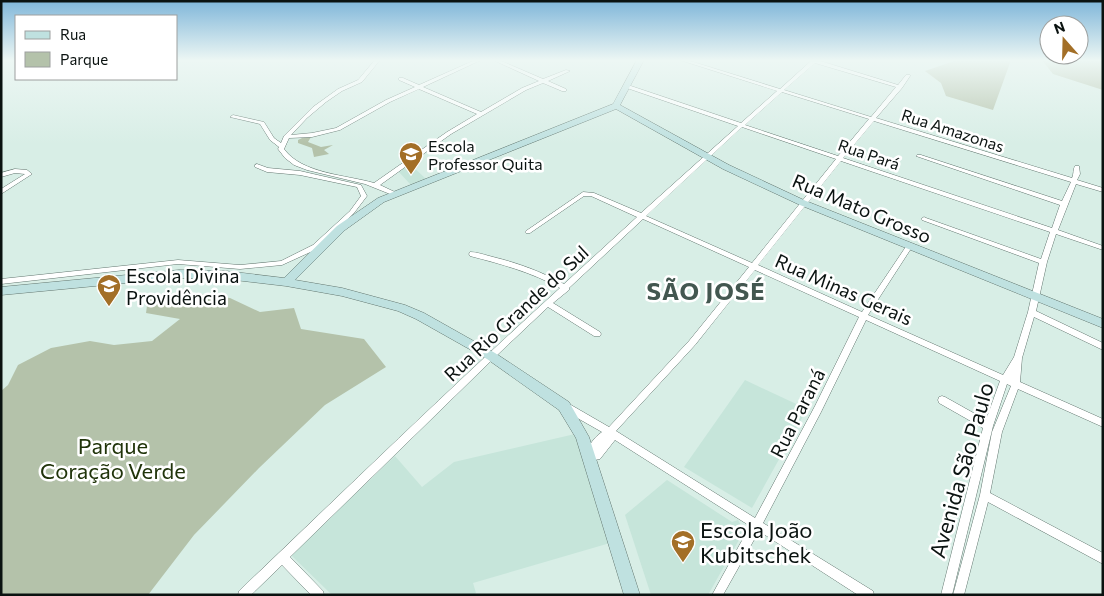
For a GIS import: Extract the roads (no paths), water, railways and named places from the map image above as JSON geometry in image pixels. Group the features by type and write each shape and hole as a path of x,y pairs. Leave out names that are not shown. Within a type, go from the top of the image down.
{"street":[{"path":"281,146 286,137 330,96 346,88"},
{"path":"286,137 312,136 338,129 415,88"},
{"path":"423,88 481,114"},
{"path":"376,185 449,133 528,88"},
{"path":"559,88 564,90"},
{"path":"286,282 341,228 372,206 395,194 616,106 625,88"},
{"name":"Rua Pará","path":"631,88 1103,248"},
{"name":"Rua Amazonas","path":"774,88 1103,190"},
{"name":"Rua Rio Grande do Sul","path":"243,595 491,356 783,88"},
{"path":"589,457 598,456 610,440 610,432 692,343 840,158 899,88"},
{"name":"Rua Mato Grosso","path":"616,106 707,156 803,204 1103,324"},
{"path":"233,117 262,123 272,138 281,146 283,155 291,161 333,175 376,185 395,194"},
{"path":"919,156 1064,204"},
{"path":"1,282 178,262 208,266 240,267 282,263 315,247 352,212 364,196 359,186 300,173 267,170 257,166"},
{"name":"Avenida São Paulo","path":"958,595 985,495 996,432 1016,384 1018,358 1032,312 1043,262 1077,174 1077,167"},
{"path":"1,175 19,171 25,171 29,174 1,192"},
{"name":"Rua Minas Gerais","path":"528,232 583,194 592,194 1103,423"},
{"path":"924,219 1043,262"},
{"name":"Rua Paraná","path":"717,595 818,409 864,315 909,247"},
{"path":"472,254 507,262 542,274 566,288"},
{"path":"1,291 179,274 226,275 286,282 352,294 401,308 491,356 564,406 610,432 756,526 869,595"},
{"path":"549,304 597,334"},
{"path":"1032,312 1103,347"},
{"name":"Avenida São Paulo","path":"946,595 988,426 1005,379 1018,358"},
{"path":"942,400 988,426"},
{"path":"564,406 582,437 632,595"},
{"path":"985,495 1103,559"},
{"path":"282,557 319,595"}],"place":[{"name":"Escola Professor Quita","path":"411,175"},
{"name":"Escola Divina Providência","path":"109,307"},
{"name":"Escola João Kubitschek","path":"683,563"}],"district":[{"name":"SÃO JOSÉ","path":"706,290"}],"park label":[{"name":"Parque Coração Verde","path":"113,458"}]}
